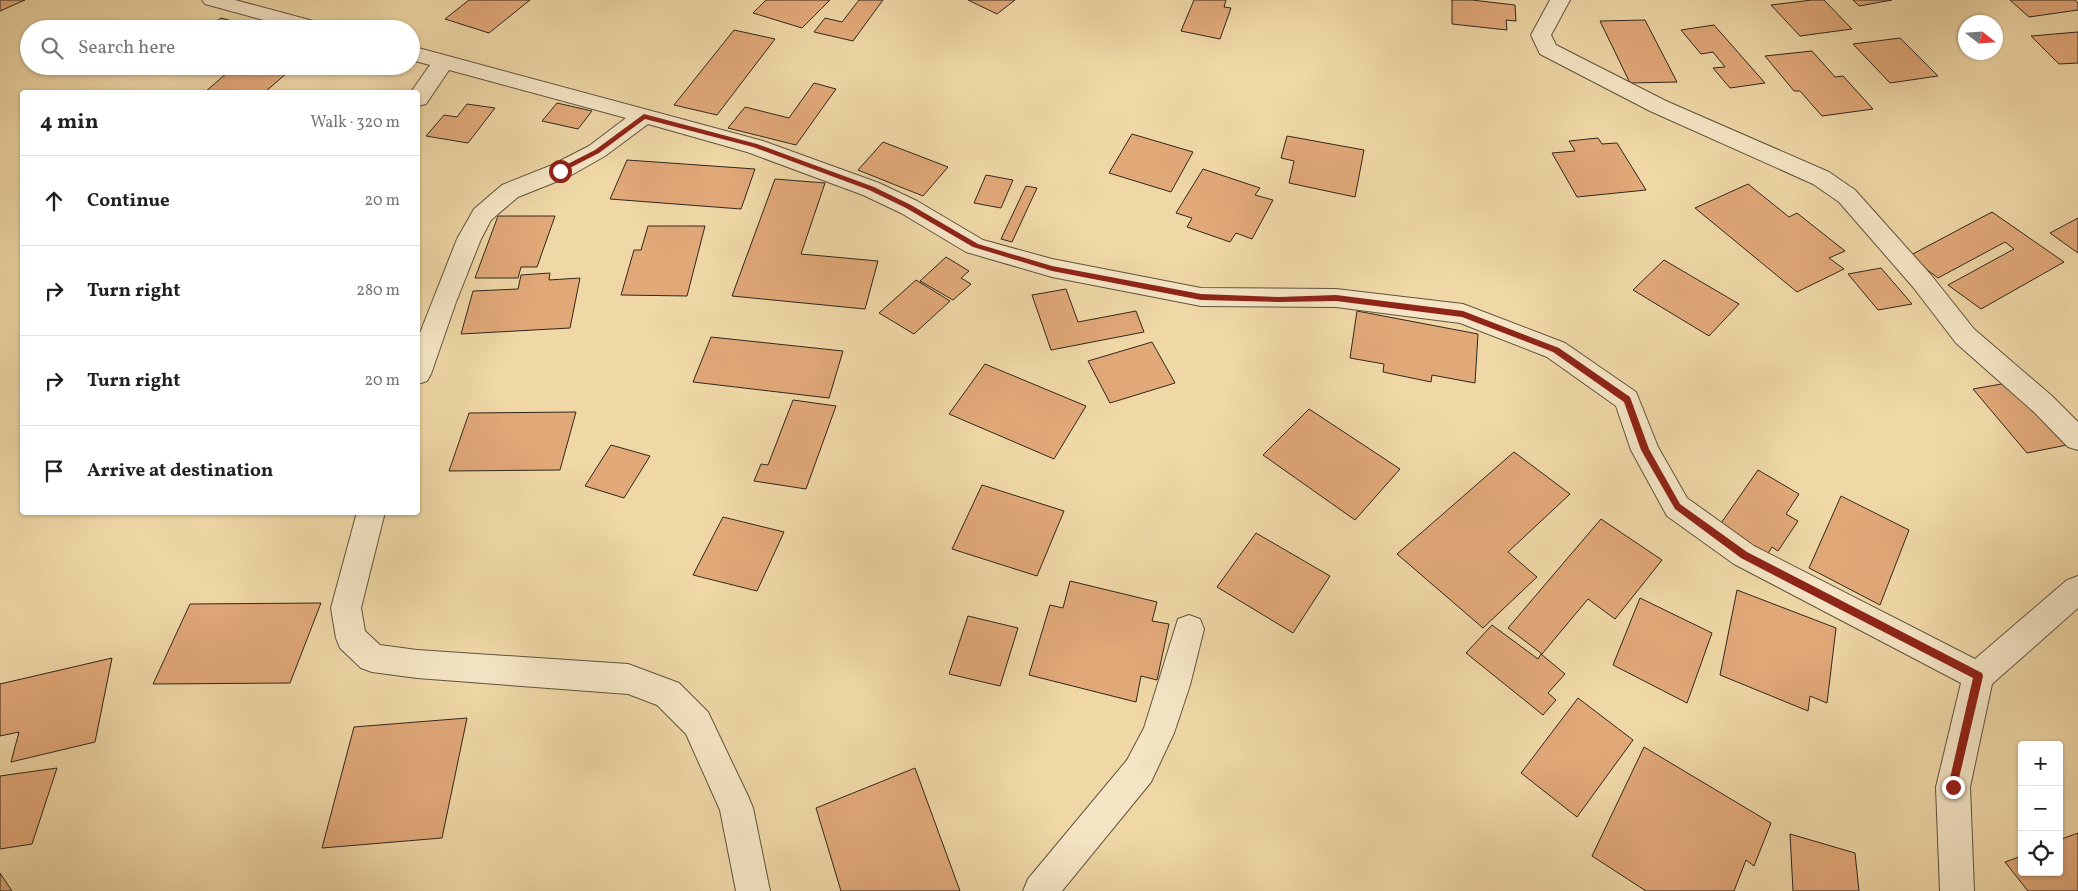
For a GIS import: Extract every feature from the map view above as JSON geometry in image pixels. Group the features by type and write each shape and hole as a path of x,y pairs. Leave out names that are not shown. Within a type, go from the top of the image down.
{"street":[{"path":"212,0 287,20"},
{"path":"1560,0 1541,35 1547,49 1658,106 1821,178 1847,196 1922,281 1965,336 2043,404 2078,439"},
{"path":"420,55 755,146 862,185 908,207 975,246 1052,268 1201,297 1336,298 1463,314 1556,350 1627,400 1645,450 1678,507 1744,555 1978,676"},
{"path":"420,96 444,62"},
{"path":"420,368 443,302 469,238 482,214 510,191 560,171 597,151 644,116"},
{"path":"420,303 443,302"},
{"path":"370,515 346,608 351,638 372,658 417,664 628,679 668,694 697,723 736,808 753,891"},
{"path":"1957,891 1953,787 1978,676 2078,589"},
{"path":"1040,891 1139,771 1158,733 1174,685 1189,629"}],"building":[{"path":"0,0 25,0 0,11"},
{"path":"469,0 530,0 489,33 445,19"},
{"path":"766,0 830,0 802,28 753,13"},
{"path":"859,0 883,0 853,41 814,32 825,18 842,22"},
{"path":"968,0 1015,0 997,14"},
{"path":"1194,0 1226,0 1224,7 1231,8 1220,39 1181,31"},
{"path":"1452,0 1472,0 1515,5 1516,21 1506,20 1507,30 1452,24"},
{"path":"1824,0 1852,29 1800,36 1771,5"},
{"path":"1853,0 1892,0 1859,6"},
{"path":"2010,0 2075,0 2078,3 2078,10 2029,17"},
{"path":"1645,20 1677,82 1630,83 1600,21"},
{"path":"1714,25 1765,83 1730,88 1713,68 1725,67 1713,52 1701,54 1681,30"},
{"path":"734,30 775,39 717,115 674,105"},
{"path":"2078,32 2078,63 2059,64 2031,36"},
{"path":"1900,38 1938,76 1890,83 1853,44"},
{"path":"1812,51 1835,77 1843,76 1873,109 1822,116 1800,91 1794,91 1765,56"},
{"path":"225,75 285,75 267,90 207,90"},
{"path":"814,83 836,89 796,145 728,128 745,107 789,118"},
{"path":"557,103 592,111 578,129 542,121"},
{"path":"467,104 495,108 468,143 426,136 444,115 457,117"},
{"path":"1132,134 1193,152 1171,192 1109,173"},
{"path":"1287,136 1364,150 1355,197 1289,183 1294,161 1281,158"},
{"path":"1598,138 1602,144 1617,143 1646,190 1577,197 1552,153 1575,151 1569,141"},
{"path":"883,142 948,167 923,196 858,170"},
{"path":"627,160 755,169 741,209 610,199"},
{"path":"1203,169 1260,188 1255,195 1273,200 1252,239 1236,233 1230,242 1187,227 1192,218 1176,213"},
{"path":"986,175 1013,180 1001,208 974,203"},
{"path":"775,179 825,183 801,254 878,261 865,309 732,296"},
{"path":"1748,184 1789,217 1797,213 1845,251 1829,258 1844,269 1797,292 1695,208"},
{"path":"1026,186 1037,188 1012,242 1001,239"},
{"path":"1992,212 2064,262 1981,309 1948,285 2014,249 2005,242 1938,278 1909,256"},
{"path":"498,216 555,216 537,267 521,267 518,278 475,278"},
{"path":"2078,218 2078,253 2050,233"},
{"path":"648,226 705,226 687,296 621,295 634,250 641,250"},
{"path":"946,257 969,271 961,278 971,284 953,300 920,281"},
{"path":"1664,260 1739,304 1709,336 1633,290"},
{"path":"1881,268 1912,304 1878,310 1848,274"},
{"path":"550,273 549,280 580,278 570,328 461,334 473,291 518,289 521,275"},
{"path":"916,280 950,301 914,334 879,313"},
{"path":"1066,289 1078,322 1136,311 1144,332 1051,350 1032,295"},
{"path":"1357,311 1478,334 1475,383 1432,375 1431,382 1383,372 1384,364 1350,358"},
{"path":"711,337 843,351 829,398 693,382"},
{"path":"1152,342 1175,383 1110,403 1088,361"},
{"path":"985,364 1086,406 1054,459 949,414"},
{"path":"2013,382 2067,445 2027,453 1973,389"},
{"path":"793,400 836,406 806,489 754,481 761,464 768,465"},
{"path":"1309,409 1400,469 1355,520 1263,455"},
{"path":"576,412 560,470 449,471 469,413"},
{"path":"611,445 650,456 624,498 585,486"},
{"path":"1514,452 1570,494 1508,552 1537,577 1483,628 1397,554"},
{"path":"1758,470 1799,494 1786,514 1798,521 1778,551 1772,547 1765,558 1717,529"},
{"path":"982,485 1064,511 1037,576 952,549"},
{"path":"1841,496 1909,530 1880,605 1809,568"},
{"path":"723,517 784,532 757,591 693,575"},
{"path":"1601,519 1662,560 1615,619 1588,599 1542,654 1508,628"},
{"path":"1256,533 1330,576 1293,633 1217,587"},
{"path":"1070,581 1157,602 1152,621 1169,624 1157,680 1141,676 1136,702 1029,675 1050,605 1063,608"},
{"path":"1737,590 1836,628 1827,703 1810,696 1808,711 1720,675"},
{"path":"1640,598 1712,633 1687,703 1613,665"},
{"path":"321,603 290,683 153,684 190,604"},
{"path":"968,616 1018,628 1000,686 949,674"},
{"path":"1492,625 1538,659 1541,654 1565,674 1548,693 1556,700 1543,715 1466,653"},
{"path":"112,658 95,742 11,762 19,732 0,736 0,684"},
{"path":"1578,698 1633,740 1577,817 1521,773"},
{"path":"467,718 442,838 322,848 354,727"},
{"path":"1644,747 1771,823 1754,866 1746,860 1734,891 1646,891 1592,856"},
{"path":"57,768 32,844 0,849 0,776"},
{"path":"915,768 960,891 841,891 816,808"},
{"path":"2078,833 2078,891 2028,891 2005,862 2018,857 2018,876 2063,876 2063,839"},
{"path":"1790,834 1855,853 1859,891 1793,891"},
{"path":"0,873 12,891 0,891"}],"route":[{"path":"560,171 597,151 644,116 755,146 872,189 908,207 975,246 1052,268 1201,297 1336,298 1463,314 1556,350 1627,400 1645,450 1678,507 1744,555 1978,676 1953,787"}]}
